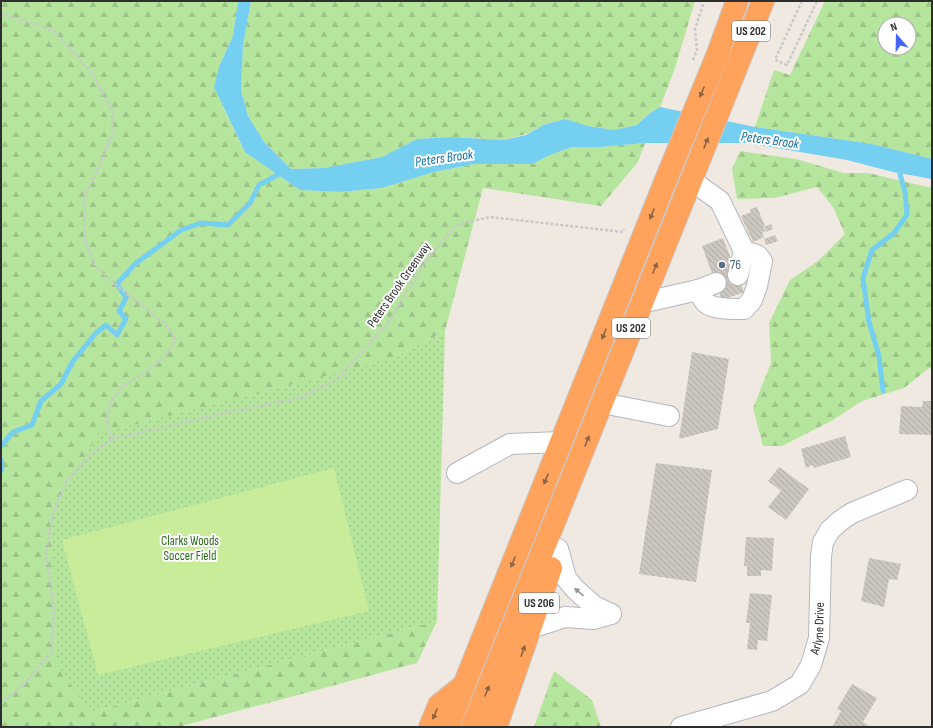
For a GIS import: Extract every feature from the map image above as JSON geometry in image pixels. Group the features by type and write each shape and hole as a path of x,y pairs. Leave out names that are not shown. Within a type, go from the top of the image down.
{"highway":[{"name":"US 202","path":"448,727 667,177 718,56 737,1"},
{"name":"US 202","path":"472,727 641,303 740,60 762,1"},
{"path":"740,60 774,1"},
{"name":"US 206","path":"496,727 566,526 572,477"},
{"path":"430,727 439,705 464,685"}],"street":[{"path":"691,180 720,201 744,251 738,275"},
{"path":"641,303 707,286 706,303 726,308 744,309 752,300 757,286 762,261 756,254 744,251"},
{"path":"602,403 669,416"},
{"path":"457,473 510,444 561,442"},
{"name":"Arlyne Drive","path":"681,727 772,701 800,684 811,666 819,638 821,556 823,542 830,530 852,513 907,490"},
{"path":"531,628 565,617 594,619 611,614 594,606 575,589 566,578 558,549"}],"path":[{"path":"697,50 695,29 704,1"},
{"path":"802,1 775,60 787,65 817,1"},
{"path":"1,13 54,31 92,74 113,112 112,135 96,174 84,198 85,240 94,264 110,280 166,325 175,338 173,346 163,358 143,374 121,387 109,404 107,421 112,439"},
{"name":"Peters Brook Greenway","path":"1,701 20,689 52,651 54,607 46,555 52,515 66,482 90,455 112,439 239,410 300,398 337,379 388,323 426,261 456,225 490,217 623,232"}],"green space":[{"path":"1,1 238,1 233,36 220,64 223,107 245,152 300,190 340,192 382,188 434,172 474,164 532,164 550,155 572,147 600,147 645,143 638,162 601,206 483,188 445,331 392,359 92,712 437,621 417,663 178,727 1,727"},
{"path":"251,1 695,1 674,71 660,107 650,113 637,125 614,130 588,126 565,119 543,125 526,134 503,140 450,137 417,139 382,157 324,168 291,169 264,142 248,116 241,90 243,45"},
{"path":"825,1 932,1 932,159 871,144 755,127 774,70 790,75"},
{"path":"740,151 796,159 844,173 868,173 932,188 932,367 904,388 862,401 833,420 782,446 763,446 753,408 771,363 769,323 790,280 818,261 845,234 833,207 817,187 774,198 737,199 732,169"},
{"name":"Clarks Woods Soccer Field","path":"445,331 437,621 92,712 59,669 51,514 98,434 392,359"},
{"path":"334,468 369,611 98,675 62,540"},
{"path":"554,671 592,700 601,727 534,727"}],"water":[{"name":"Peters Brook","path":"238,1 251,1 243,45 241,90 248,116 264,142 291,169 324,168 382,157 417,139 450,137 503,140 526,135 543,125 565,119 588,126 614,130 637,125 650,113 660,107 755,127 872,144 932,159 932,179 893,172 847,160 748,143 645,143 600,147 572,147 550,155 532,164 474,164 434,172 382,188 340,192 300,190 245,152 214,87 220,64 233,36"}],"building":[{"path":"757,207 765,226 763,227 765,231 762,233 764,237 753,242 741,216 751,212 750,209"},
{"path":"771,224 773,229 766,232 764,227"},
{"path":"775,235 778,241 766,245 764,239"},
{"path":"723,238 744,292 722,300 702,246"},
{"path":"692,352 729,359 718,429 679,439"},
{"path":"923,401 932,401 932,435 899,434 901,406 922,407"},
{"path":"845,436 851,457 814,468 813,465 806,468 801,449"},
{"path":"656,463 712,470 696,582 639,574"},
{"path":"779,467 809,489 786,520 768,507 781,491 768,481"},
{"path":"746,537 774,538 772,571 761,570 761,576 747,576 747,566 744,566"},
{"path":"869,558 901,564 897,580 889,579 884,607 861,601"},
{"path":"750,593 772,595 767,641 758,640 757,650 747,649 750,623 746,623"},
{"path":"852,684 877,698 863,722 871,727 832,727 841,711 837,709"}],"waterway":[{"path":"883,391 879,356 869,322 863,278 872,250 894,233 907,215 905,192 900,174 902,168"},
{"path":"1,446 13,432 32,425 41,401 61,384 73,361 96,333 106,325 117,335 126,319 119,311 126,298 117,284 135,264 181,230 201,223 228,225 250,203 259,185 283,172"},
{"path":"1,460 1,471"}],"place":[{"name":"76","path":"722,265"}]}
